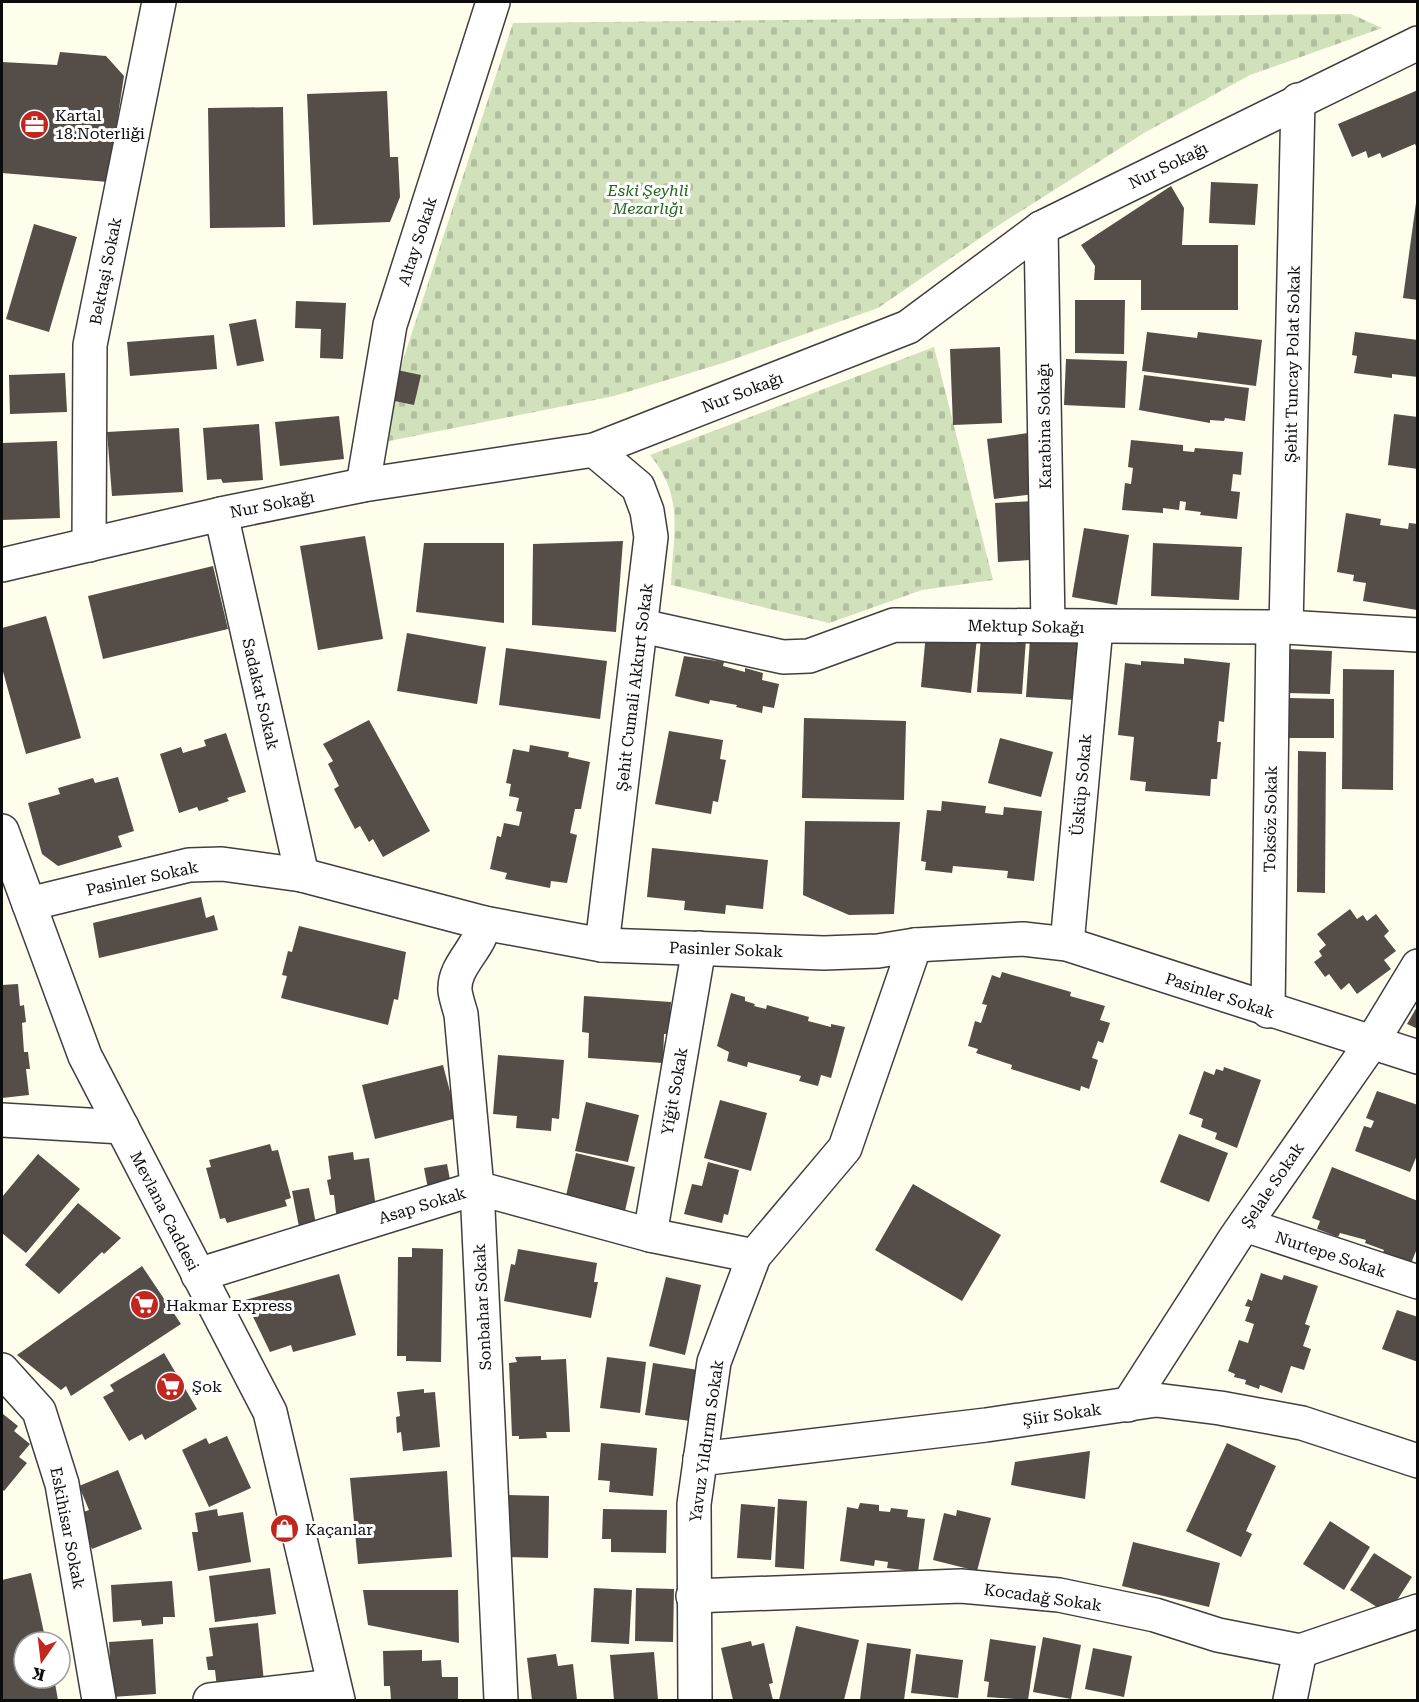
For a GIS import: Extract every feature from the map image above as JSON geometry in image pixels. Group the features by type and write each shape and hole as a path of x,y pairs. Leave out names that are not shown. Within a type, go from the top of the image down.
{"street":[{"name":"Bektaşi Sokak","path":"89,545 90,345 159,2"},
{"name":"Altay Sokak","path":"363,485 390,325 493,2"},
{"name":"Nur Sokağı","path":"2,565 221,514 363,485 594,450 908,327 1041,228 1418,43"},
{"name":"Şehit Tuncay Polat Sokak","path":"1280,627 1298,100"},
{"name":"Karabina Sokağı","path":"1041,228 1048,625"},
{"name":"Şehit Cumali Akkurt Sokak","path":"594,450 638,487 647,511 651,537 602,945"},
{"name":"Sadakat Sokak","path":"221,514 302,875"},
{"name":"Mektup Sokağı","path":"642,626 783,657 809,656 894,625 1280,627 1418,635"},
{"name":"Üsküp Sokak","path":"1067,944 1096,627"},
{"name":"Toksöz Sokak","path":"1268,1011 1280,627"},
{"name":"Mevlana Caddesi","path":"2,831 85,1056 270,1412 336,1693"},
{"name":"Pasinler Sokak","path":"29,904 189,865 222,864 302,875 484,923 602,945 824,953 1023,939 1067,944 1268,1011 1418,1057"},
{"name":"Sonbahar Sokak","path":"484,923 483,933 459,970 455,990 461,1014 477,1188 501,1701"},
{"name":"Yavuz Yıldırım Sokak","path":"695,1701 694,1504 714,1362 754,1256 845,1148 915,945"},
{"name":"Yiğit Sokak","path":"650,1235 699,948"},
{"name":"Şelale Sokak","path":"1128,1405 1245,1225 1372,1042 1418,966"},
{"path":"2,1120 122,1127"},
{"name":"Asap Sokak","path":"198,1275 477,1188 650,1235 754,1256"},
{"name":"Nurtepe Sokak","path":"1245,1225 1418,1282"},
{"name":"Eskihisar Sokak","path":"2,1370 39,1411 62,1484 99,1701"},
{"name":"Şiir Sokak","path":"700,1459 974,1426 1156,1400 1220,1408 1302,1424 1418,1461"},
{"name":"Kocadağ Sokak","path":"693,1596 961,1586 1059,1595 1155,1615 1218,1635 1300,1651 1418,1611"},
{"path":"1290,1701 1300,1651"},
{"path":"210,1701 336,1693"}],"green space":[{"name":"Eski Şeyhli Mezarlığı","path":"1351,14 1382,28 1250,75 1144,133 1002,223 878,308 723,363 614,396 389,441 393,391 513,23"},
{"path":"934,347 993,580 922,590 829,623 671,585 673,501 661,471 650,455"}],"building":[{"path":"60,52 106,56 124,76 108,182 2,173 2,62 57,65"},
{"path":"1418,90 1418,150 1415,144 1382,158 1380,153 1368,158 1366,151 1352,157 1338,124"},
{"path":"387,91 390,157 398,157 400,197 390,222 313,225 307,94"},
{"path":"283,107 285,227 210,228 208,108"},
{"path":"1211,182 1258,184 1255,225 1209,223"},
{"path":"1171,186 1184,208 1182,245 1238,245 1238,310 1141,310 1141,280 1094,280 1095,266 1081,245"},
{"path":"1416,203 1418,204 1418,300 1403,298"},
{"path":"34,224 77,237 49,332 6,319"},
{"path":"1075,300 1125,300 1124,354 1075,353"},
{"path":"296,301 346,303 343,359 320,358 321,329 295,328"},
{"path":"256,319 264,361 237,366 229,324"},
{"path":"1147,332 1197,338 1198,332 1262,340 1256,386 1142,371"},
{"path":"1355,332 1418,340 1418,377 1392,374 1392,378 1354,373 1357,356 1352,355"},
{"path":"214,335 217,369 130,376 127,342"},
{"path":"1000,347 1002,423 953,425 950,349"},
{"path":"1066,359 1127,361 1125,408 1064,405"},
{"path":"397,370 421,375 414,405 390,400"},
{"path":"65,373 67,412 10,414 9,375"},
{"path":"1144,375 1249,388 1245,421 1225,418 1224,421 1210,420 1210,423 1139,410"},
{"path":"1394,414 1418,417 1418,469 1388,465"},
{"path":"339,416 344,459 280,466 275,422"},
{"path":"259,424 263,480 223,483 221,479 207,480 203,428"},
{"path":"179,428 183,492 112,496 107,432"},
{"path":"1028,433 1035,494 994,499 987,439"},
{"path":"1131,440 1183,445 1183,451 1194,452 1195,448 1243,452 1241,475 1233,474 1231,491 1240,492 1237,519 1200,515 1201,512 1185,510 1186,502 1180,501 1179,510 1163,508 1163,513 1122,510 1125,483 1131,484 1133,468 1128,467"},
{"path":"57,441 60,518 2,520 2,443"},
{"path":"1034,501 1036,547 1029,547 1030,560 998,562 995,503"},
{"path":"1346,513 1381,519 1380,525 1408,529 1409,523 1418,524 1417,610 1363,601 1366,583 1353,581 1354,575 1337,572"},
{"path":"1084,528 1129,535 1117,605 1072,597"},
{"path":"365,536 383,639 318,650 300,546"},
{"path":"623,541 616,632 532,625 533,544"},
{"path":"424,543 504,543 504,623 416,612"},
{"path":"1153,543 1242,547 1239,600 1151,596"},
{"path":"213,566 228,629 103,659 88,596"},
{"path":"46,616 81,738 26,754 2,668 2,628"},
{"path":"407,633 486,647 477,704 397,691"},
{"path":"926,633 977,638 971,693 921,687"},
{"path":"981,635 1026,639 1022,694 977,692"},
{"path":"1030,639 1079,643 1075,700 1026,697"},
{"path":"506,648 607,661 600,719 499,705"},
{"path":"1288,649 1332,651 1330,694 1287,693"},
{"path":"684,656 724,662 723,666 745,672 745,668 763,673 762,680 779,684 774,708 763,706 762,713 736,707 737,705 710,700 709,704 675,696"},
{"path":"1184,658 1230,663 1224,722 1219,721 1217,742 1221,742 1217,779 1211,779 1210,796 1145,791 1146,782 1130,780 1134,737 1118,735 1125,663 1141,665 1141,661 1184,664"},
{"path":"1343,669 1394,670 1393,790 1342,789"},
{"path":"1289,698 1334,699 1334,738 1289,738"},
{"path":"804,718 906,721 904,800 802,798"},
{"path":"369,720 430,831 383,857 373,839 369,842 360,826 355,829 334,789 339,786 328,764 333,761 323,744"},
{"path":"669,731 723,740 720,759 726,760 718,802 713,801 711,814 655,804"},
{"path":"226,733 246,792 227,798 229,801 199,811 197,807 179,813 160,754 181,747 183,753 206,746 204,740"},
{"path":"1000,738 1053,752 1041,797 988,783"},
{"path":"530,745 569,752 568,757 590,762 581,809 575,809 570,833 577,835 567,883 551,881 550,888 505,879 507,873 490,869 497,836 501,837 504,823 519,826 522,812 516,811 519,798 509,796 511,784 506,783 513,749 529,752"},
{"path":"1298,751 1326,752 1325,893 1297,892"},
{"path":"118,777 134,831 118,836 122,847 58,866 42,854 28,803 60,794 58,788 93,778 95,783"},
{"path":"942,801 986,806 985,813 1003,815 1004,807 1042,811 1034,881 1007,878 1008,871 953,866 952,873 925,870 926,862 921,861 927,810 941,811"},
{"path":"805,821 900,822 894,914 849,915 803,895"},
{"path":"652,848 768,860 763,909 726,905 725,914 684,910 685,901 647,897"},
{"path":"201,897 206,918 214,915 218,930 99,958 93,923"},
{"path":"1350,909 1357,919 1363,915 1367,921 1376,914 1389,931 1384,936 1396,951 1384,960 1391,969 1357,994 1349,983 1341,990 1329,974 1325,977 1314,962 1322,956 1319,951 1326,945 1317,934"},
{"path":"299,926 406,952 398,1000 394,999 388,1025 281,998 287,976 282,975 288,951 292,952"},
{"path":"1002,972 1071,992 1070,996 1105,1006 1100,1020 1110,1023 1103,1043 1098,1041 1092,1058 1098,1060 1089,1089 1081,1086 1080,1091 1011,1069 1012,1065 976,1053 978,1049 968,1046 975,1021 981,1023 987,1005 982,1004 992,975 1000,978"},
{"path":"18,984 20,1006 24,1005 26,1022 22,1023 24,1052 28,1052 30,1069 26,1069 29,1095 2,1098 2,985"},
{"path":"731,993 745,997 745,1001 755,1004 754,1006 766,1009 767,1005 809,1017 808,1021 831,1027 831,1024 845,1027 831,1078 821,1075 818,1086 799,1081 801,1076 748,1062 747,1067 727,1061 729,1052 717,1046"},
{"path":"584,996 671,1002 669,1034 664,1034 663,1063 588,1058 589,1033 582,1032"},
{"path":"1418,1005 1418,1029 1407,1024"},
{"path":"498,1055 564,1060 559,1119 552,1118 551,1131 516,1128 517,1116 493,1114"},
{"path":"443,1065 457,1118 375,1139 362,1085"},
{"path":"1224,1067 1261,1080 1237,1148 1215,1139 1217,1133 1201,1127 1203,1119 1189,1114 1204,1071 1214,1075 1216,1069 1223,1071"},
{"path":"1377,1091 1418,1105 1418,1153 1410,1172 1355,1151 1364,1126 1371,1128 1374,1121 1366,1118"},
{"path":"720,1100 767,1113 751,1171 704,1158"},
{"path":"586,1102 639,1115 628,1162 575,1151"},
{"path":"1179,1134 1228,1153 1209,1202 1160,1182"},
{"path":"270,1144 272,1151 278,1150 291,1198 285,1200 287,1206 227,1223 225,1218 220,1219 206,1168 211,1167 209,1160"},
{"path":"353,1152 354,1160 369,1158 377,1215 337,1221 334,1195 330,1195 327,1180 331,1179 328,1156"},
{"path":"576,1153 635,1167 625,1211 564,1204"},
{"path":"38,1154 80,1189 26,1253 2,1233 2,1197"},
{"path":"708,1162 739,1170 728,1215 724,1214 722,1223 684,1214 692,1184 702,1186"},
{"path":"447,1164 452,1190 429,1194 424,1168"},
{"path":"1332,1167 1418,1201 1418,1246 1410,1266 1382,1255 1384,1250 1365,1243 1366,1240 1340,1233 1338,1237 1317,1229 1320,1221 1312,1218"},
{"path":"913,1184 1001,1235 962,1301 875,1250"},
{"path":"309,1188 316,1224 299,1227 292,1191"},
{"path":"78,1203 121,1238 104,1254 102,1252 59,1294 25,1265"},
{"path":"412,1248 443,1249 441,1362 406,1361 406,1356 397,1356 398,1257 412,1257"},
{"path":"518,1249 597,1263 594,1282 598,1282 591,1318 504,1301 511,1264 515,1265"},
{"path":"142,1266 181,1324 71,1396 66,1386 61,1390 17,1355"},
{"path":"1261,1273 1282,1280 1284,1275 1318,1286 1305,1324 1310,1326 1303,1346 1311,1349 1304,1370 1291,1366 1282,1393 1260,1385 1259,1389 1245,1384 1246,1380 1234,1377 1235,1374 1228,1371 1239,1340 1248,1343 1254,1324 1245,1321 1250,1307 1245,1306 1248,1299 1252,1301"},
{"path":"339,1274 356,1335 293,1352 291,1345 270,1352 245,1300"},
{"path":"666,1277 701,1285 685,1355 649,1346"},
{"path":"1397,1310 1418,1317 1418,1362 1382,1349"},
{"path":"164,1353 197,1409 145,1440 142,1434 129,1441 103,1397 114,1391 110,1385"},
{"path":"541,1356 541,1360 566,1359 570,1432 546,1432 547,1438 519,1439 519,1436 512,1436 509,1363 517,1362 515,1357"},
{"path":"607,1357 646,1362 640,1413 600,1408"},
{"path":"653,1363 705,1371 698,1422 645,1415"},
{"path":"424,1389 424,1393 435,1392 440,1447 403,1451 401,1432 397,1433 396,1417 400,1416 397,1392"},
{"path":"3,1414 18,1426 14,1431 30,1444 19,1457 27,1463 4,1491 2,1489"},
{"path":"227,1436 251,1488 209,1507 182,1450 206,1438 209,1444"},
{"path":"601,1443 657,1448 653,1496 609,1492 610,1481 598,1480"},
{"path":"1227,1443 1276,1466 1246,1531 1252,1534 1241,1557 1186,1531"},
{"path":"1090,1451 1085,1499 1011,1485 1015,1462"},
{"path":"118,1470 142,1529 92,1549 78,1514 89,1510 79,1486"},
{"path":"447,1471 452,1557 358,1564 350,1478"},
{"path":"504,1495 549,1496 548,1558 503,1557"},
{"path":"778,1499 807,1501 804,1569 775,1567"},
{"path":"860,1503 879,1505 879,1511 890,1512 891,1508 908,1510 907,1517 925,1519 918,1572 887,1568 888,1562 875,1560 874,1566 840,1561 847,1507 858,1509"},
{"path":"741,1504 775,1507 771,1560 737,1558"},
{"path":"217,1509 218,1516 243,1512 251,1562 198,1571 192,1532 198,1532 195,1513"},
{"path":"603,1509 667,1510 666,1553 611,1552 611,1539 602,1539"},
{"path":"957,1510 991,1518 977,1571 933,1560 944,1513 956,1516"},
{"path":"1330,1521 1370,1547 1344,1590 1303,1564"},
{"path":"1133,1542 1220,1563 1209,1607 1122,1586"},
{"path":"1374,1553 1412,1577 1388,1614 1350,1590"},
{"path":"270,1568 276,1614 215,1622 209,1576"},
{"path":"31,1573 43,1630 12,1630 12,1690 56,1690 58,1700 2,1700 2,1580"},
{"path":"172,1581 175,1617 163,1617 163,1624 142,1626 141,1620 113,1622 111,1585"},
{"path":"594,1588 632,1590 629,1644 591,1642"},
{"path":"636,1588 674,1589 673,1642 635,1641"},
{"path":"363,1590 458,1590 459,1643 368,1625"},
{"path":"258,1623 264,1682 217,1688 215,1670 208,1670 206,1657 213,1656 209,1628"},
{"path":"796,1626 859,1640 844,1700 779,1700"},
{"path":"1043,1637 1081,1645 1071,1699 1033,1692"},
{"path":"153,1639 156,1694 112,1697 109,1642"},
{"path":"990,1639 1036,1646 1028,1700 987,1697 989,1682 984,1681"},
{"path":"751,1641 752,1646 764,1643 773,1683 769,1684 773,1700 733,1700 721,1648"},
{"path":"867,1643 911,1649 904,1700 860,1700"},
{"path":"1093,1648 1132,1656 1124,1697 1085,1689"},
{"path":"422,1650 422,1661 441,1660 442,1677 458,1677 458,1700 391,1700 390,1686 384,1686 383,1651"},
{"path":"654,1652 658,1700 614,1700 610,1655"},
{"path":"556,1654 558,1666 573,1664 577,1700 532,1700 527,1658"},
{"path":"916,1654 963,1660 958,1698 911,1693"}],"place":[{"name":"Kartal 18.Noterliği","path":"34,124"},
{"name":"Hakmar Express","path":"145,1305"},
{"name":"Şok","path":"171,1386"},
{"name":"Kaçanlar","path":"284,1529"}]}
